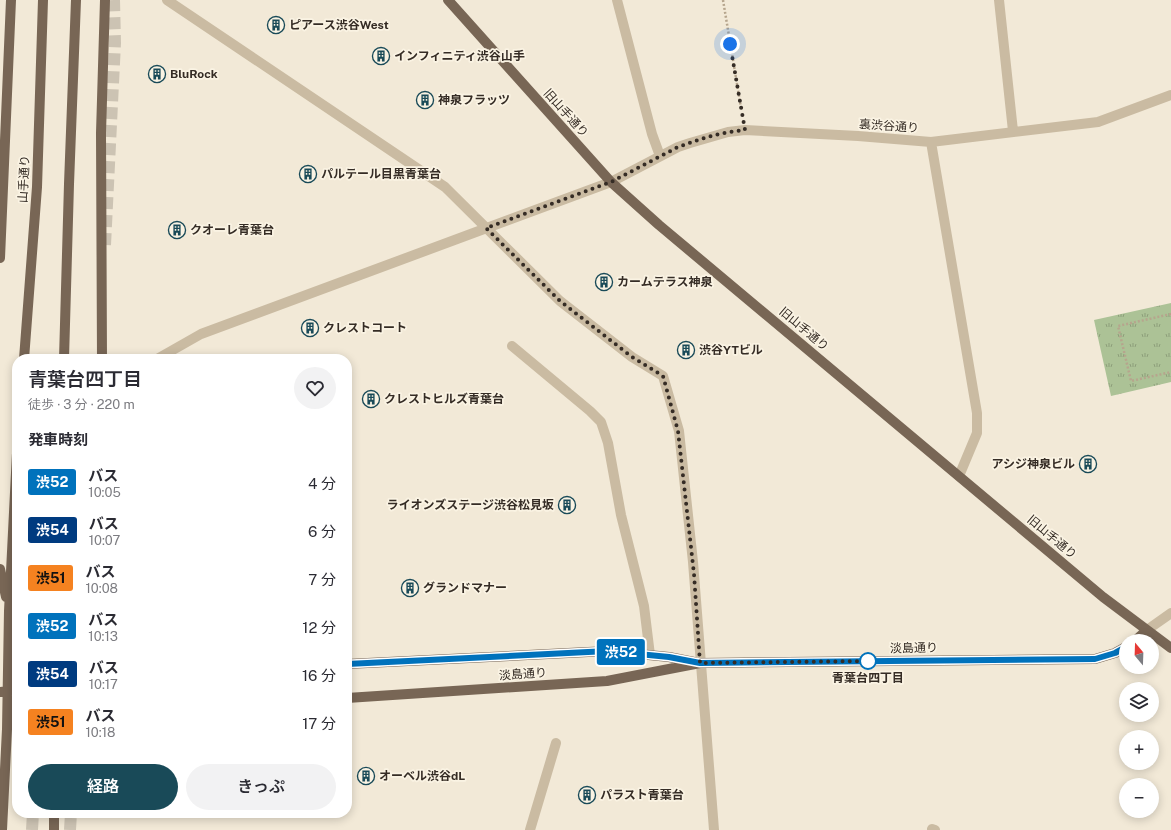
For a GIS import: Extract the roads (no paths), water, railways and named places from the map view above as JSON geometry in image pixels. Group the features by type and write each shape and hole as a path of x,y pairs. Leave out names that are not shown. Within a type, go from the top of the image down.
{"main road":[{"path":"0,258 11,0"},
{"name":"山手通り","path":"24,354 36,194 43,0"},
{"path":"64,354 76,0"},
{"path":"102,354 101,133 105,0"},
{"name":"旧山手通り","path":"448,0 611,182 665,230 1103,597 1171,648"},
{"path":"2,830 8,729 9,611 12,551"},
{"path":"0,569 9,611"},
{"path":"1143,634 1147,630"},
{"name":"淡島通り","path":"352,664 608,651 650,655 700,663 1095,659 1119,651"},
{"name":"淡島通り","path":"352,698 607,682 700,663"},
{"path":"54,818 54,830"}],"street":[{"path":"167,0 445,187 560,301 632,357 663,376 678,431 694,574 714,830"},
{"path":"617,0 652,134 660,156"},
{"path":"999,0 1013,132"},
{"name":"裏渋谷通り","path":"166,354 201,334 611,182 678,147 707,137 745,130 858,136 931,142 1098,122 1171,95"},
{"path":"931,142 977,413 977,433 959,476"},
{"path":"512,346 590,411 601,422 608,443 621,515 644,606 650,655"},
{"path":"1147,630 1171,613"},
{"path":"530,830 556,743"}],"tunnel":[{"path":"105,245 115,43 114,0"},
{"path":"32,830 33,818"},
{"path":"70,830 71,818"}],"place":[{"name":"ピアース渋谷West","path":"276,25"},
{"name":"インフィニティ渋谷山手","path":"381,56"},
{"name":"BluRock","path":"157,74"},
{"name":"神泉フラッツ","path":"425,100"},
{"name":"パルテール目黒青葉台","path":"308,174"},
{"name":"クオーレ青葉台","path":"177,230"},
{"name":"カームテラス神泉","path":"604,282"},
{"name":"クレストコート","path":"310,328"},
{"name":"渋谷YTビル","path":"686,350"},
{"name":"クレストヒルズ青葉台","path":"371,399"},
{"name":"アシジ神泉ビル","path":"1088,464"},
{"name":"ライオンズステージ渋谷松見坂","path":"567,505"},
{"name":"グランドマナー","path":"410,588"},
{"name":"青葉台四丁目","path":"868,661"},
{"name":"オーベル渋谷dL","path":"366,776"},
{"name":"パラスト青葉台","path":"587,795"}]}
